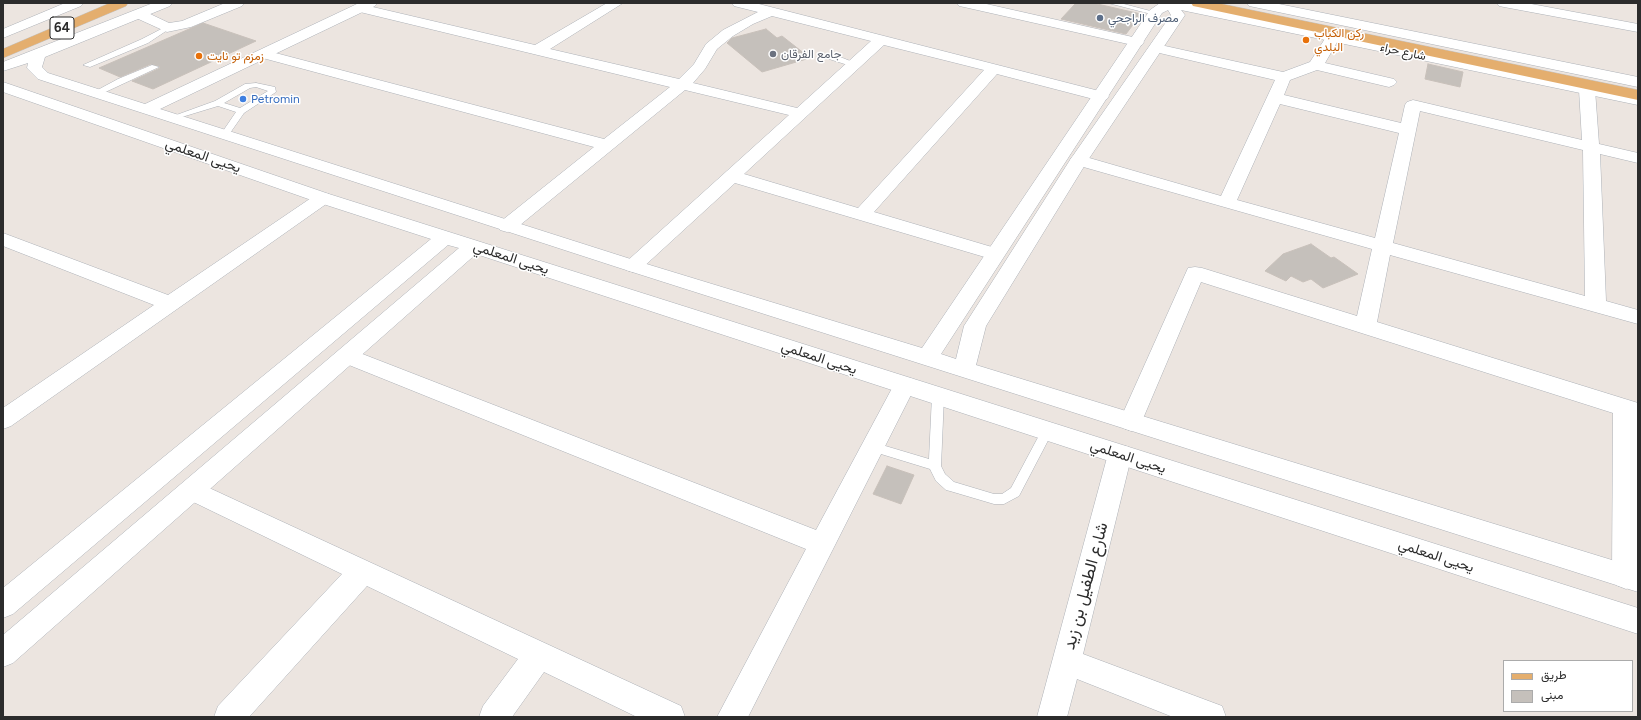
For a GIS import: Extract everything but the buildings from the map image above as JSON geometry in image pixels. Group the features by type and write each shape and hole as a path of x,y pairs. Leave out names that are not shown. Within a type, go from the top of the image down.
{"main road":[{"name":"64","path":"3,39 94,3"},
{"name":"64","path":"3,54 121,3"},
{"name":"شارع حراء","path":"1198,3 1638,95"},
{"name":"شارع حراء","path":"1230,3 1638,87"}],"street":[{"path":"3,22 49,3"},
{"path":"3,34 76,3"},
{"path":"3,66 141,9 165,3"},
{"path":"141,9 167,28 186,24 237,3"},
{"path":"590,3 612,6"},
{"path":"742,3 1101,96"},
{"path":"964,3 1137,42"},
{"name":"شارع حراء","path":"1254,3 1638,82"},
{"path":"1504,3 1638,28"},
{"path":"140,107 264,54 360,5"},
{"path":"140,107 360,5 538,50 800,113"},
{"path":"538,50 612,6"},
{"path":"927,358 1137,42 1165,7 1178,15 1106,118 975,326 964,370"},
{"name":"شارع حراء","path":"1165,7 1333,37 1638,100"},
{"path":"3,66 39,54 141,9"},
{"path":"507,226 682,85 700,66 711,47 728,33 748,21 770,11"},
{"path":"1316,65 1333,37"},
{"path":"633,266 881,40"},
{"path":"1156,48 1284,77 1316,65 1389,82"},
{"name":"يحيى المعلمي","path":"39,54 34,68 43,76 633,266 1632,578"},
{"path":"264,54 606,145"},
{"path":"862,215 994,68"},
{"path":"1227,203 1284,77"},
{"name":"يحيى المعلمي","path":"3,87 323,198 1638,621"},
{"path":"1587,90 1591,147 1596,306"},
{"path":"69,109 76,98 96,93"},
{"path":"1275,98 1408,130"},
{"path":"1365,327 1414,105 1638,158"},
{"path":"1089,113 1106,118"},
{"path":"1079,160 1638,318"},
{"path":"731,176 995,254"},
{"path":"3,420 323,198"},
{"path":"3,606 445,237"},
{"path":"3,239 171,304"},
{"path":"3,653 474,246"},
{"path":"1131,422 1195,273 1631,410 1632,578"},
{"path":"700,319 718,292"},
{"path":"948,326 958,336 963,336 975,326"},
{"path":"347,356 822,544"},
{"path":"732,717 905,385"},
{"name":"شارع الطفيل بن زيد","path":"1052,717 1120,454"},
{"path":"192,490 670,717"},
{"path":"229,717 363,571"},
{"path":"494,717 539,654"},
{"path":"1066,661 1211,717"}],"lane":[{"path":"1111,3 1165,7"},
{"path":"87,65 145,41 167,28"},
{"path":"832,57 854,64"},
{"path":"96,93 121,80 155,67"},
{"path":"172,118 218,103 248,86 256,85 272,89 272,92 241,111 225,134"},
{"path":"218,103 241,111"},
{"path":"938,396 935,466 940,477 950,486 994,499 1004,499 1015,492 1047,431"},
{"path":"872,447 935,466"}],"place":[{"name":"مصرف الراجحي","path":"1100,18"},
{"name":"ركن الكباب البلدي","path":"1306,40"},
{"name":"جامع الفرقان","path":"773,54"},
{"name":"زمزم تو نايت","path":"199,56"},
{"name":"Petromin","path":"243,99"}]}
